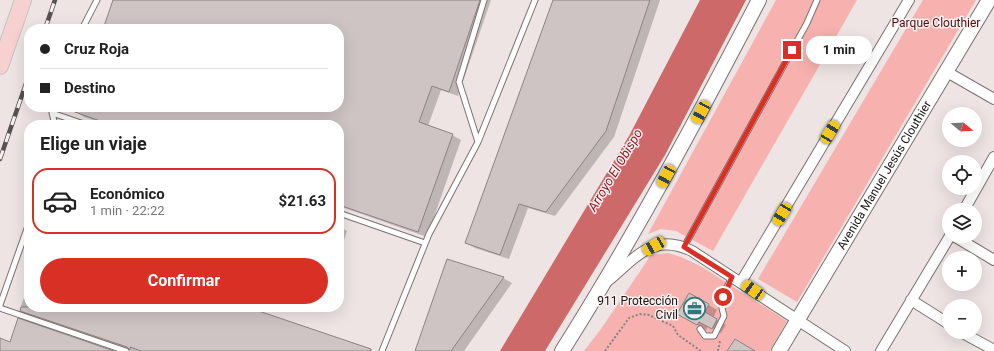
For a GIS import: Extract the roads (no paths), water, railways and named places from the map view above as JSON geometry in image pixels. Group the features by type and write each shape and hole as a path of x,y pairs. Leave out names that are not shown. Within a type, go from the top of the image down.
{"main road":[{"path":"0,66 23,0"}],"street":[{"path":"562,351 605,284 701,112 759,0"},
{"path":"737,279 909,0"},
{"name":"Avenida Manuel Jesús Clouthier","path":"779,351 989,0"},
{"path":"947,72 994,99"},
{"path":"969,203 991,169 994,157"},
{"path":"881,351 946,243"},
{"path":"966,243 994,260"},
{"path":"605,284 634,258 654,246 676,244 684,247 737,279 844,351"},
{"path":"911,300 942,320"},
{"path":"974,339 994,350"}],"lane":[{"path":"85,24 97,0"},
{"path":"478,142 459,82 484,0"},
{"path":"382,351 429,234 478,142 535,0"},
{"path":"684,247 807,23 818,0"},
{"path":"52,113 54,120"},
{"path":"52,113 72,120"},
{"path":"344,215 425,243"},
{"path":"24,237 0,306 126,351"},
{"path":"700,329 705,336 714,336 724,316 721,307 723,297 737,279"}],"water":[{"name":"Arroyo El Obispo","path":"700,0 746,0 665,155 545,351 500,351 629,136"}],"railway":[{"path":"47,24 55,0"},
{"path":"0,159 24,89"}],"place":[{"name":"911 Protección Civil","path":"694,308"}],"park label":[{"name":"Parque Clouthier","path":"936,23"}]}
